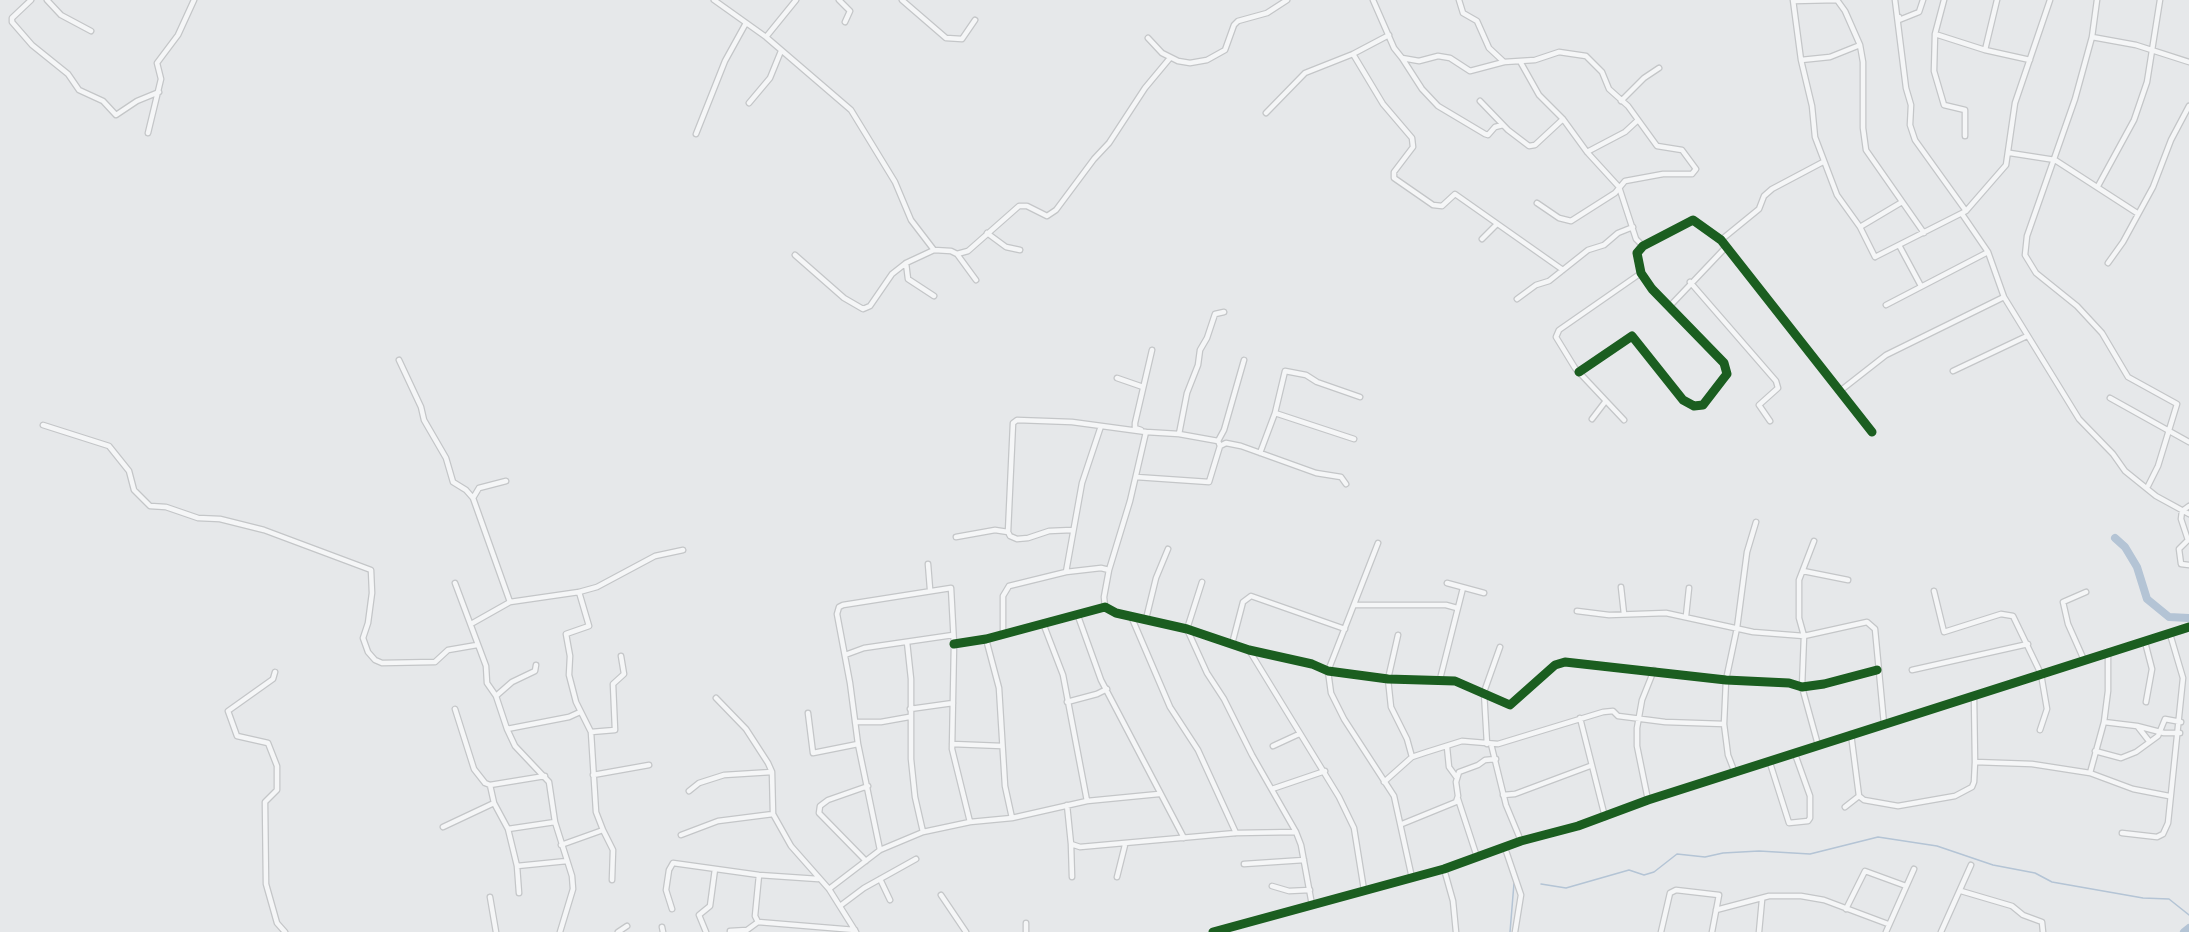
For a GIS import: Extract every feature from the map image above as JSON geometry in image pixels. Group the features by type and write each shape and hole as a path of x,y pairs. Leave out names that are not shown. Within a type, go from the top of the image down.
{"street":[{"path":"31,0 12,18 12,22 32,45 68,74 79,90 104,101 116,115 137,101 159,92"},
{"path":"47,0 61,15 91,31"},
{"path":"148,133 161,79 157,63 178,35 194,0"},
{"path":"766,37 796,0"},
{"path":"841,0 850,11 845,22"},
{"path":"902,0 946,38 962,39 975,20"},
{"path":"1148,38 1170,58 1190,63 1221,55 1238,21 1267,13 1287,0"},
{"path":"1373,0 1394,48 1422,89 1438,106 1488,135 1495,127 1503,125"},
{"path":"1459,0 1463,13 1476,21 1489,48 1504,62"},
{"path":"1924,233 1866,150 1863,128 1863,62 1860,45 1845,11 1837,0 1793,1 1801,60 1812,106 1815,137 1823,162 1838,195 1860,227 1875,257 1900,247 1964,213 2006,165 2010,153 2014,109 2050,0"},
{"path":"1896,0 1899,20 1919,12 1923,0"},
{"path":"1896,0 1906,88 1911,105 1912,133 1919,150 1964,213 1988,252 2004,297 2079,419 2113,453 2125,471 2148,486 2156,496 2189,514"},
{"path":"1944,0 1935,34 1932,61 1944,105 1965,110 1965,136"},
{"path":"1985,50 1997,0"},
{"path":"2097,0 2092,37 2055,160 2027,236 2027,261 2036,273 2078,306 2102,333 2128,377 2177,404 2158,466 2148,486"},
{"path":"2098,186 2134,120 2147,82 2160,0"},
{"path":"716,1 766,37 851,111 895,182 910,219 934,250"},
{"path":"696,134 725,61 746,23"},
{"path":"1935,34 1985,50 2030,60"},
{"path":"1266,113 1305,73 1353,54 1389,35"},
{"path":"2092,37 2189,62"},
{"path":"1801,60 1830,57 1860,45"},
{"path":"749,103 770,78 781,51"},
{"path":"1402,58 1419,61 1438,56 1450,58 1470,71 1504,62 1521,63 1559,52 1586,56 1602,72 1609,89 1638,120 1657,146 1682,150 1695,165 1695,172 1624,181 1615,193 1571,221 1559,218 1537,203"},
{"path":"1353,54 1383,104 1412,138 1413,147 1394,172 1394,178 1433,205 1442,206 1455,194 1563,270"},
{"path":"957,254 968,251 1023,205 1047,216 1056,210 1094,159 1109,143 1145,88 1170,58"},
{"path":"1521,63 1539,95 1563,119 1587,152 1619,187 1636,239 1643,246"},
{"path":"1621,101 1644,78 1659,68"},
{"path":"1480,101 1503,125 1529,146 1535,145 1563,119"},
{"path":"2108,263 2123,242 2153,187 2171,140 2189,106"},
{"path":"1587,152 1625,132 1638,120"},
{"path":"2010,153 2055,160 2137,213"},
{"path":"1720,240 1759,209 1764,196 1772,189 1823,162"},
{"path":"1860,227 1902,202"},
{"path":"1579,372 1632,336 1683,400 1694,406 1703,405 1727,374 1726,368 1669,307 1641,273 1637,254 1643,246 1693,220 1726,247 1872,432"},
{"path":"1482,239 1497,224"},
{"path":"1517,299 1563,270 1588,250 1604,245 1618,233 1633,227"},
{"path":"987,233 1006,247 1020,250"},
{"path":"1669,307 1690,282 1726,247"},
{"path":"1900,247 1922,286"},
{"path":"795,255 836,292 863,309 870,306 886,280 906,263 934,250 951,251 957,254 976,280"},
{"path":"1886,305 1988,252"},
{"path":"906,263 908,279 934,296"},
{"path":"1624,420 1579,372 1556,337 1559,330 1641,273"},
{"path":"1690,282 1776,381 1778,387 1759,405 1770,421"},
{"path":"1840,391 1886,355 2004,297"},
{"path":"1179,434 1187,393 1198,365 1200,350 1207,338 1215,314 1224,312"},
{"path":"1953,371 2027,336"},
{"path":"1146,432 1135,428 1135,423 1152,350"},
{"path":"399,360 421,407 424,420 446,459 453,482 466,490 473,498 510,602"},
{"path":"1136,477 1209,483 1244,360"},
{"path":"1260,453 1275,413 1281,382 1288,369 1360,397"},
{"path":"1117,378 1143,387"},
{"path":"2110,398 2189,441"},
{"path":"1592,419 1605,402"},
{"path":"1275,413 1354,439"},
{"path":"1008,532 1013,423 1023,420 1179,434 1219,444 1226,443 1241,446 1316,473 1341,477 1346,484"},
{"path":"43,425 109,446 129,471 134,490 150,506 166,507 198,518 220,519 264,530 371,570 372,593 368,623 363,638 368,652 375,660 382,663 435,662 448,650 477,645"},
{"path":"1066,572 1082,483 1101,426"},
{"path":"1105,607 1104,597 1109,570 1136,477 1146,432"},
{"path":"473,498 479,488 506,481"},
{"path":"2182,511 2189,506"},
{"path":"2182,511 2182,525 2188,540 2179,549 2181,564 2189,566"},
{"path":"1735,773 1728,755 1724,724 1726,680 1737,628 1747,552 1756,522"},
{"path":"956,537 995,530 1008,532 1017,539 1048,531 1072,530"},
{"path":"1814,542 1799,580 1799,618 1804,636 1802,687 1818,745"},
{"path":"1378,543 1328,671 1331,693 1344,719 1394,796 1402,824 1412,878"},
{"path":"1146,619 1158,571 1168,549"},
{"path":"471,624 510,602 579,592 597,587 655,556 683,550"},
{"path":"928,564 930,590"},
{"path":"1003,635 1004,590 1009,586 1066,572 1101,568 1109,570"},
{"path":"1803,571 1848,580"},
{"path":"1202,582 1187,629 1207,673 1224,699 1296,832 1304,860 1312,905"},
{"path":"455,583 486,666 487,683 496,696 515,746 549,782 555,822 573,890 560,932"},
{"path":"1447,583 1484,593"},
{"path":"880,850 858,744 837,614 839,607 947,587 953,592 952,744 970,822"},
{"path":"1621,587 1624,614"},
{"path":"1440,679 1463,588"},
{"path":"1686,616 1689,588"},
{"path":"1934,591 1944,632 2007,614 2013,616 2041,674 2047,709 2040,730"},
{"path":"579,592 589,626 566,634 570,656 569,675 580,712 591,732 596,812 613,850 612,880"},
{"path":"2084,660 2068,624 2063,602 2086,592"},
{"path":"1232,644 1243,602 1251,596 1345,629"},
{"path":"1354,605 1446,605 1457,608"},
{"path":"954,644 1003,635 1105,607 1131,616 1187,629 1249,650 1312,664 1328,671 1388,679 1455,681 1510,705 1555,664 1564,662 1654,670 1726,680 1789,683 1802,687 1824,684 1876,670"},
{"path":"1577,611 1609,615 1665,613 1737,628 1804,636 1857,623 1871,624 1875,629 1876,670 1884,724"},
{"path":"1078,616 1107,689 1159,794 1184,838"},
{"path":"1131,616 1170,707 1198,750 1236,833"},
{"path":"1043,623 1063,675 1087,801"},
{"path":"1214,932 1444,869 1521,842 1605,817 1648,800 1770,763 1851,734 2189,627"},
{"path":"2122,833 2133,836 2160,836 2169,823 2169,796 2180,733 2183,678 2170,634"},
{"path":"845,655 864,648 952,635"},
{"path":"1398,635 1388,679 1391,706 1407,739 1412,757"},
{"path":"986,639 999,688 1005,786 1012,818"},
{"path":"907,642 911,680 909,717 915,797 923,832"},
{"path":"2145,642 2152,669 2146,702"},
{"path":"1912,670 2028,644"},
{"path":"1500,647 1484,692 1503,795 1521,842"},
{"path":"1249,650 1299,734 1325,771 1354,828 1364,890"},
{"path":"2090,773 2104,722 2108,691 2108,652"},
{"path":"591,732 615,730 613,684 624,674 621,656"},
{"path":"496,696 512,682 536,671 536,665"},
{"path":"1648,800 1636,746 1638,719 1654,670"},
{"path":"275,672 273,679 228,711 237,736 268,744 277,766 277,790 265,802 266,884 277,923 285,932"},
{"path":"1067,702 1098,694 1107,689"},
{"path":"1851,734 1859,796 1864,800 1898,806 1955,796 1967,790 1974,782 1974,696"},
{"path":"716,698 746,729 772,772 773,814 791,846 818,879 830,889 856,931"},
{"path":"909,709 953,703"},
{"path":"455,709 474,770 490,785 494,803 508,829 518,866 519,893"},
{"path":"1384,782 1412,757 1462,741 1492,745 1580,718 1613,711 1618,716 1638,719 1724,724"},
{"path":"507,729 569,717 580,712"},
{"path":"808,713 813,753 858,744"},
{"path":"855,722 881,722 909,717"},
{"path":"1580,718 1590,766 1605,817"},
{"path":"2096,751 2121,758 2136,752 2161,731 2165,719 2181,722"},
{"path":"2104,722 2180,733"},
{"path":"2137,726 2149,741"},
{"path":"1273,746 1299,734"},
{"path":"952,744 1002,746"},
{"path":"1447,747 1449,767 1457,778 1458,800 1477,857"},
{"path":"1770,763 1789,824 1808,821 1810,796 1795,754"},
{"path":"1457,778 1462,770 1485,760 1496,759"},
{"path":"1975,762 2032,764 2090,773 2133,789 2169,796"},
{"path":"593,776 649,765"},
{"path":"1503,795 1515,794 1590,766"},
{"path":"1272,789 1325,771"},
{"path":"690,791 699,783 724,775 772,772"},
{"path":"490,785 544,776"},
{"path":"866,861 819,813 820,806 828,800 868,786"},
{"path":"830,889 880,850 923,832 970,822 1012,818 1087,801 1159,794"},
{"path":"1845,807 1859,796"},
{"path":"1402,824 1458,800"},
{"path":"443,827 494,803"},
{"path":"1067,805 1072,877"},
{"path":"681,835 718,822 773,814"},
{"path":"508,829 555,822"},
{"path":"561,845 603,830"},
{"path":"1071,844 1080,847 1125,845 1236,833 1296,832"},
{"path":"1117,877 1125,845"},
{"path":"1505,848 1521,895 1515,932"},
{"path":"840,906 880,879 916,859"},
{"path":"1244,864 1304,860"},
{"path":"518,866 567,861"},
{"path":"672,909 666,890 667,877 673,863 759,875 818,879"},
{"path":"1941,932 1971,865"},
{"path":"706,932 699,915 710,906 715,869"},
{"path":"1444,869 1453,901 1456,932"},
{"path":"1886,932 1914,869"},
{"path":"1846,909 1865,871 1906,886"},
{"path":"758,922 755,916 759,875"},
{"path":"880,879 890,900"},
{"path":"1272,886 1289,891 1310,890"},
{"path":"1961,891 2012,906 2023,915 2042,922 2043,932"},
{"path":"1661,932 1671,892 1716,893 1719,897 1712,932"},
{"path":"940,895 966,932"},
{"path":"1716,910 1762,900 1769,896 1801,896 1824,900 1888,924"},
{"path":"490,897 496,932"},
{"path":"1758,932 1762,900"},
{"path":"730,931 747,930 758,922 856,931"},
{"path":"1026,922 1026,932"},
{"path":"618,932 627,926"}],"waterway":[{"path":"2115,538 2125,547 2137,567 2147,599 2169,617 2189,618"},
{"path":"1541,884 1566,888 1629,870 1644,875 1654,872 1677,854 1705,857 1723,853 1759,851 1810,854 1878,837 1937,846 1993,865 2035,873 2052,882 2143,898 2169,899 2189,915"},
{"path":"1510,932 1514,883"},
{"path":"2184,932 2189,928"}],"cycle path":[{"path":"1579,372 1632,336 1683,400 1694,406 1703,405 1727,374 1724,363 1652,289 1641,273 1637,253 1643,246 1693,220 1721,240 1872,432"},
{"path":"954,644 986,639 1105,607 1116,613 1187,629 1249,650 1312,664 1328,671 1388,679 1455,681 1510,705 1555,665 1565,662 1726,680 1789,683 1802,687 1824,684 1877,670"},
{"path":"1213,932 1444,869 1521,841 1578,826 1648,800 2189,627"}]}
